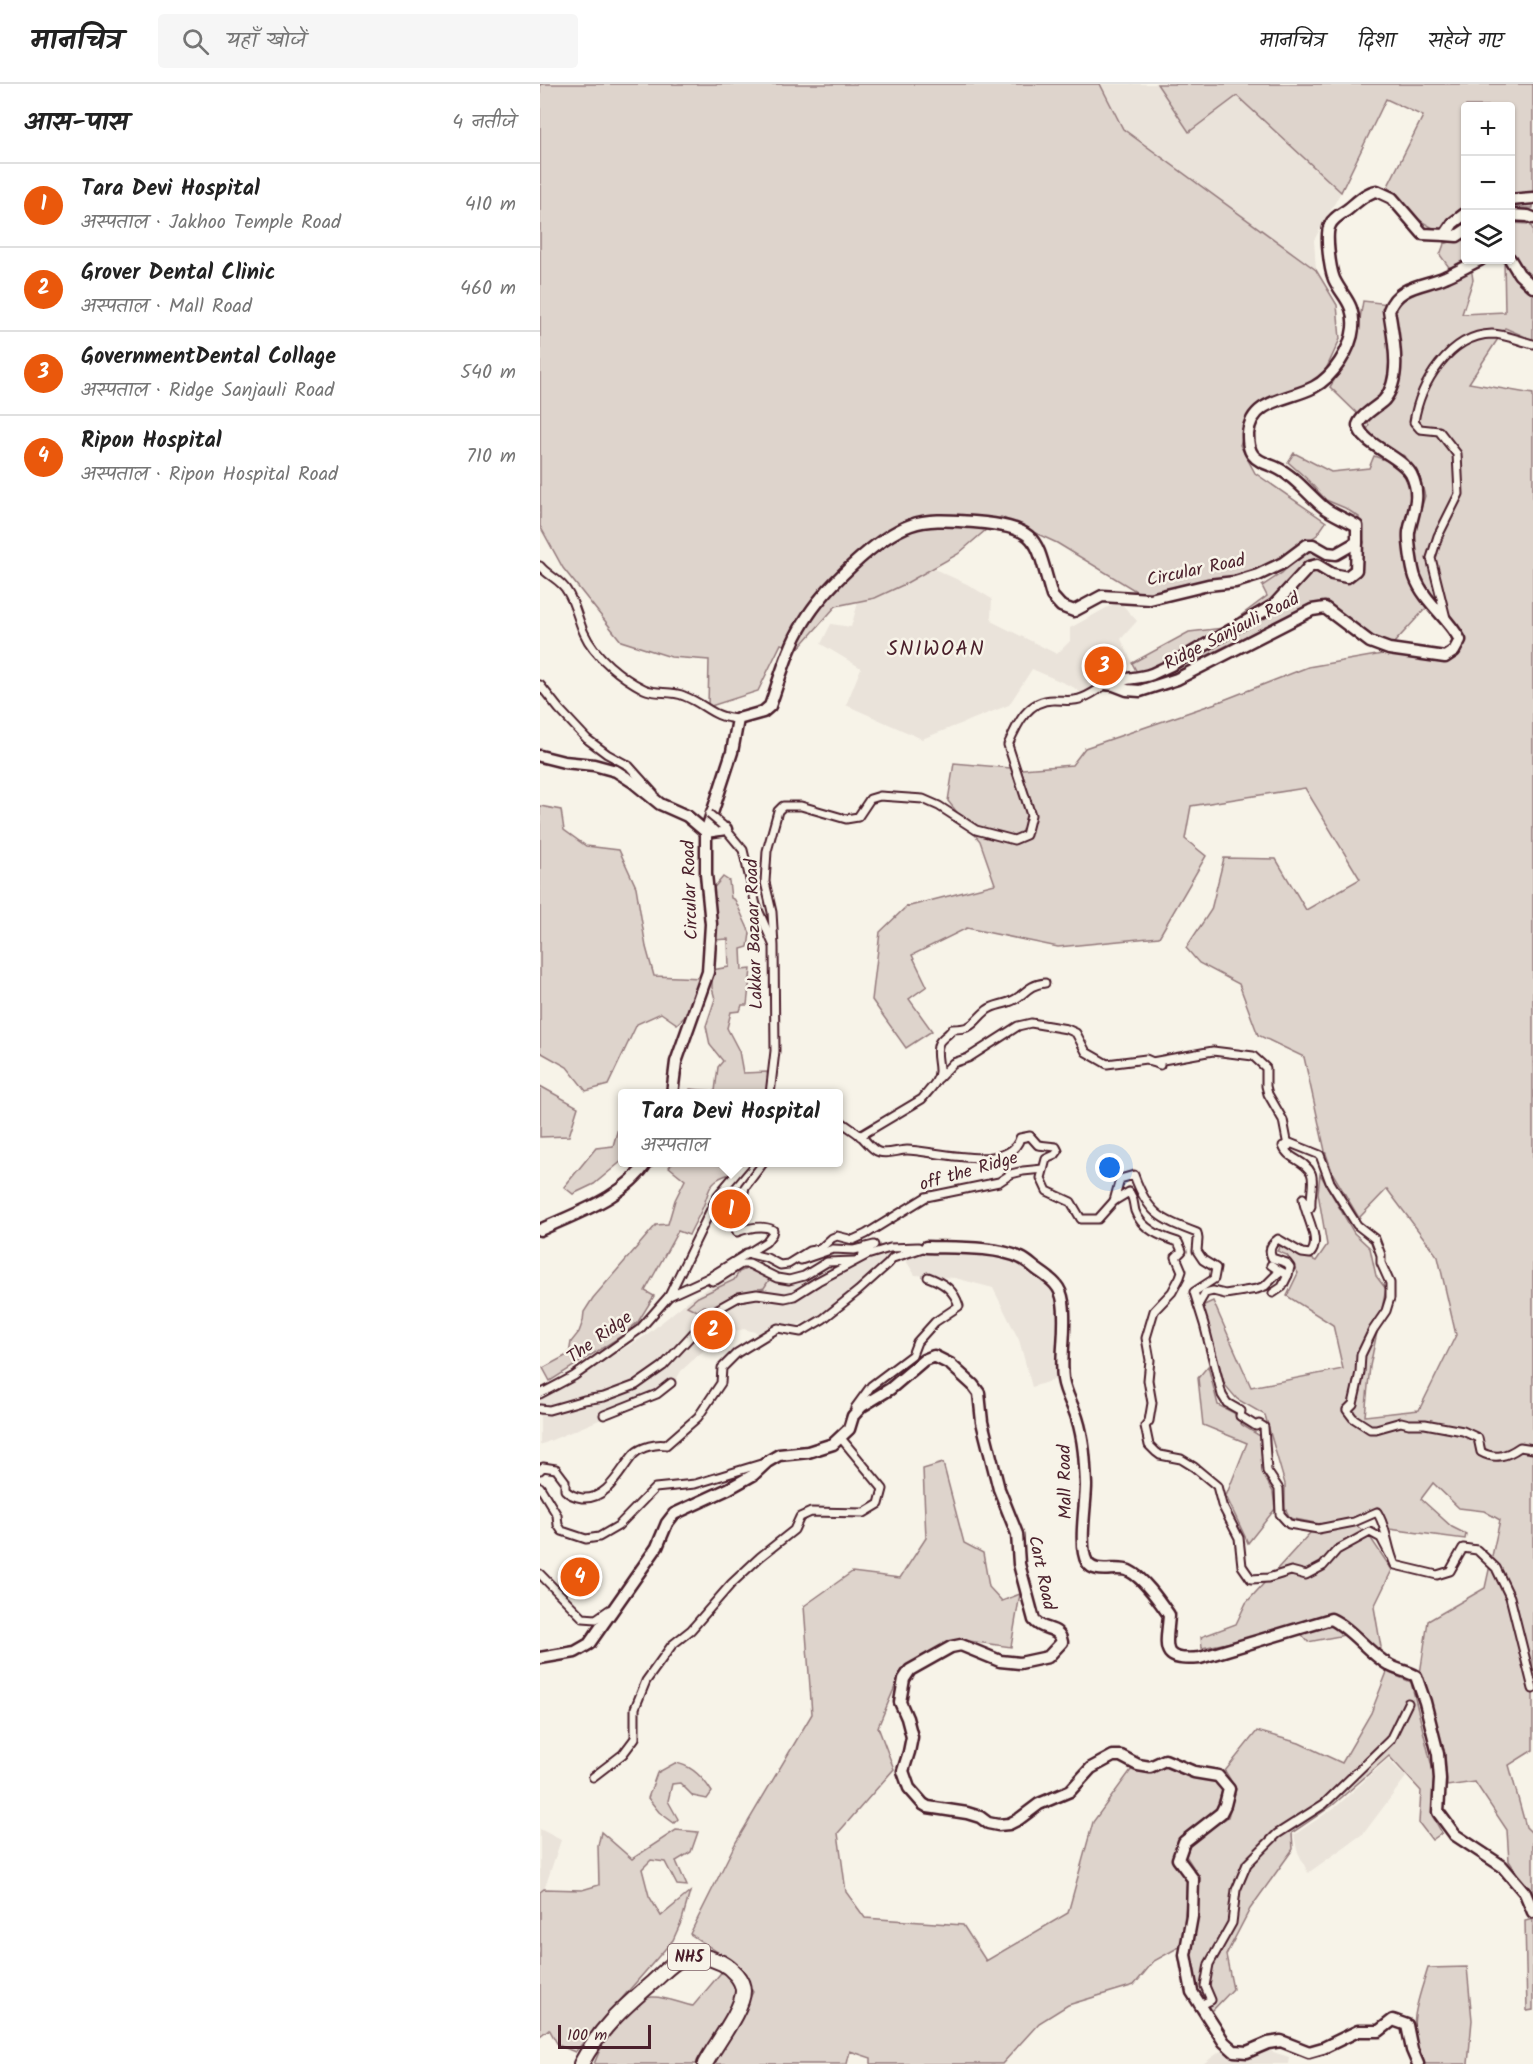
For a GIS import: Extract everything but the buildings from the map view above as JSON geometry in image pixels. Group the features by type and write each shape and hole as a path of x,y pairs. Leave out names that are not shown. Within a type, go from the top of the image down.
{"highway":[{"name":"NH5","path":"581,2064 591,2045 628,2002 671,1965 694,1955 728,1966 738,1976 744,1990 739,2007 705,2064"}],"main road":[{"path":"1106,684 1118,679 1138,678 1152,674 1230,631 1274,605 1309,567 1317,565 1332,574 1347,577 1356,570 1357,526 1322,507 1292,478 1253,456 1248,442 1251,422 1255,413 1266,405 1315,387 1325,379 1334,369 1352,339 1352,310 1334,279 1331,266 1328,229 1337,217 1368,193 1377,191 1392,198 1420,232 1426,235 1457,236 1461,233"},
{"path":"1515,200 1533,198"},
{"path":"1515,215 1533,218"},
{"path":"1445,235 1453,223 1461,217"},
{"name":"Ridge Sanjauli Road","path":"1106,684 1134,691 1158,687 1312,610 1325,608 1370,642 1398,650 1445,657 1454,651 1460,640 1446,618 1433,606 1415,577 1409,535 1418,497 1410,473 1364,436 1358,425 1383,400 1395,379 1389,310 1394,300 1411,287 1439,279 1471,264"},
{"path":"1513,264 1519,274 1533,287"},
{"name":"Circular Road","path":"738,719 764,712 770,706 793,642 804,621 845,572 879,543 911,525 924,522 963,521 1002,525 1021,531 1038,546 1055,602 1074,611 1102,596 1150,599 1208,585 1235,582 1258,575 1283,563 1307,545 1313,545 1326,553 1336,554 1357,542"},
{"path":"706,832 732,752 738,719"},
{"path":"540,756 616,771 652,799 665,806"},
{"name":"Circular Road","path":"665,806 687,816 706,832 706,874 711,924 708,972 676,1062 673,1089"},
{"path":"706,832 724,827"},
{"path":"540,1230 610,1197 635,1177 643,1167"},
{"name":"Mall Road","path":"926,1246 996,1251 1022,1258 1053,1281 1061,1290 1065,1315 1062,1362 1064,1385 1077,1418 1085,1453 1086,1498 1083,1528 1084,1556 1088,1564 1094,1569 1129,1571 1137,1576 1169,1615 1165,1642 1170,1653 1175,1657 1200,1658 1331,1619 1339,1622 1359,1642 1389,1665 1416,1676 1438,1754 1440,1779 1438,1812 1455,1835 1502,1866 1530,1895 1533,1912"},
{"name":"Cart Road","path":"840,1437 849,1429 853,1416 862,1406 884,1394 924,1360 934,1356 950,1364 979,1393 982,1422 999,1489 1017,1534 1019,1564 1034,1620 1038,1626 1057,1631 1061,1636 1062,1642 1048,1657 1020,1663 1000,1661 961,1645 951,1647 910,1670 904,1679 900,1702 912,1737 903,1771 909,1788 922,1804 967,1813 980,1817 988,1823 1008,1824 1039,1804 1070,1791 1091,1768 1113,1756 1121,1756 1138,1765 1150,1767 1165,1760 1194,1772 1218,1776 1229,1789 1226,1805 1221,1813 1184,1842 1178,1859 1193,1879 1192,1916 1185,1955 1192,1992 1199,2006 1224,2042 1234,2051 1247,2052 1268,2043 1281,2042 1309,2052 1323,2048 1358,2031 1379,2031 1393,2020 1407,2025 1412,2050 1418,2064"},
{"path":"540,1658 574,1652 589,1644 657,1547 667,1523 674,1514 753,1475 766,1462 779,1455 808,1452 833,1444 840,1437"}],"street":[{"path":"1446,618 1431,558 1438,536 1459,494 1457,454 1439,431 1420,429 1414,422 1416,411 1434,371 1457,345 1473,337 1495,334 1533,344"},
{"path":"540,567 550,577 560,582 568,592 585,636 593,648 631,681 647,690 684,696 724,718 738,719"},
{"name":"Lakkar Bazaar Road","path":"771,1089 775,1051 774,946 772,912 765,882 766,851 778,811 783,806 801,806 846,819 858,817 870,799 880,796 923,800 939,806 976,830 1014,840 1026,835 1031,815 1008,745 1018,720 1032,706 1051,700 1081,699 1106,684"},
{"name":"Circular Road","path":"540,685 587,739 628,766 665,806"},
{"path":"709,814 724,827 743,850 756,905 774,946"},
{"path":"936,1082 939,1071 938,1046 940,1040 950,1034 952,1029 974,1025 992,1007 1008,1003 1030,986 1045,983"},
{"path":"860,1136 922,1099 945,1069 968,1058 1018,1026 1031,1023 1067,1029 1076,1033 1086,1052 1107,1064 1146,1059 1160,1065"},
{"path":"1152,1062 1213,1051 1253,1056 1266,1068 1268,1094 1283,1120 1288,1146"},
{"path":"843,1123 876,1152 884,1153 907,1150 973,1158 991,1157 1010,1150 1020,1138 1030,1136 1038,1145 1056,1147 1058,1151 1055,1155 1046,1159 1041,1178 1047,1191 1058,1194 1071,1202 1081,1218 1098,1219 1114,1201 1129,1192 1136,1214 1149,1230 1178,1242 1182,1251 1176,1257 1182,1271 1180,1277 1172,1292 1154,1311 1146,1338 1150,1360 1148,1380 1152,1398 1149,1421 1145,1426 1149,1445 1160,1455 1181,1460 1194,1467 1216,1486 1227,1517 1239,1538 1240,1560 1246,1574 1251,1579 1259,1580 1291,1571 1306,1575 1323,1566 1337,1550 1370,1533 1381,1538 1395,1564 1437,1575 1450,1571 1463,1548 1477,1550 1496,1568 1510,1597 1533,1689"},
{"path":"1273,1293 1282,1287 1290,1267 1287,1263 1272,1258 1270,1254 1274,1241 1281,1240 1306,1254 1312,1252 1314,1248 1313,1226 1307,1216 1303,1198 1310,1208 1313,1179 1311,1172 1305,1166 1285,1151 1283,1146 1288,1146 1290,1143 1320,1155 1330,1182 1357,1225 1375,1239 1381,1255 1381,1263 1390,1283 1390,1298 1386,1311 1373,1330 1361,1355 1353,1404 1347,1410 1353,1418 1370,1429 1401,1422 1462,1431 1478,1438 1481,1452 1491,1456 1505,1455 1520,1447 1533,1449"},
{"name":"The Ridge","path":"540,1394 573,1376 640,1329 669,1296 718,1195 742,1167"},
{"path":"745,1187 746,1167"},
{"path":"745,1187 760,1167"},
{"name":"off the Ridge","path":"788,1264 809,1251 820,1249 837,1236 853,1240 866,1234 926,1197 999,1182 1011,1174 1023,1171 1043,1169"},
{"path":"1114,1201 1120,1179 1134,1175 1153,1212 1197,1233 1197,1251 1203,1260 1216,1268 1214,1279 1194,1292 1197,1305 1204,1324 1221,1395 1227,1403 1241,1411 1240,1416 1264,1428 1267,1471 1279,1490 1280,1514 1289,1524 1318,1529 1354,1522 1377,1512 1382,1520 1390,1555"},
{"name":"The Ridge","path":"669,1296 708,1278 766,1242 772,1234 772,1230 765,1227 737,1232 735,1230 734,1224 739,1216 745,1187"},
{"path":"708,1278 712,1281 716,1280 741,1264 749,1264 777,1278 797,1279 827,1262 854,1261 852,1258 874,1245 854,1250 833,1249 780,1265 767,1258 746,1253"},
{"path":"540,1470 543,1467 556,1468 565,1481 565,1490 570,1495 584,1498 596,1497 614,1481 634,1454 658,1443 666,1445 698,1417 721,1383 722,1368 737,1353 778,1328 801,1332 823,1319 858,1291 893,1258 926,1246"},
{"name":"Mall Road","path":"540,1409 549,1410 604,1397 636,1385 663,1366 714,1311 739,1297 757,1294 785,1298 794,1296 867,1255 890,1248 926,1246"},
{"path":"1271,1265 1288,1275"},
{"path":"1197,1305 1204,1293 1213,1291 1225,1294 1257,1289 1265,1286 1280,1271"},
{"path":"853,1416 856,1405 871,1386 912,1354 917,1342 935,1322 959,1306 955,1294 946,1286 928,1277"},
{"path":"604,1416 657,1394 671,1383"},
{"path":"593,1777 623,1754 635,1738 635,1708 646,1681 672,1645 691,1629 731,1584 794,1530 800,1517 811,1512 864,1513 879,1504 883,1489 840,1437"},
{"path":"540,1487 557,1515 558,1525 562,1531 585,1539 599,1537 618,1526 655,1488 695,1484 753,1468 766,1462"},
{"path":"540,1574 583,1618 596,1618 616,1605"},
{"path":"1199,2006 1210,2000 1205,1986 1209,1964 1232,1923 1236,1890 1247,1864 1277,1834 1324,1804 1390,1740 1408,1703"}],"shaded area":[{"path":"540,84 1100,84 1123,129 1316,270 1337,305 1340,339 1321,380 1252,412 1240,445 1255,473 1326,522 1317,535 1258,575 1199,581 1149,599 1057,543 1001,517 958,554 903,585 875,598 836,606 798,649 781,644 758,691 708,707 709,660 671,657 621,641 563,568 540,526"},
{"path":"1100,84 1157,84 1189,132 1237,95 1341,192 1314,240 1316,270 1123,129"},
{"path":"1157,84 1533,84 1533,208 1515,208 1515,102 1461,102 1461,221 1438,231 1419,220 1388,186 1423,116 1386,99 1341,192 1237,96 1189,132"},
{"path":"1515,223 1530,224 1533,230 1533,340 1505,328 1469,383 1533,394 1533,1750 1509,1765 1526,1827 1533,1834 1533,1898 1509,1861 1507,1830 1475,1782 1447,1786 1445,1754 1420,1674 1428,1621 1485,1588 1500,1520 1484,1511 1459,1508 1433,1483 1421,1499 1452,1527 1466,1534 1465,1539 1389,1529 1379,1508 1351,1519 1320,1524 1290,1518 1285,1508 1285,1484 1265,1415 1237,1399 1225,1385 1202,1306 1213,1301 1251,1387 1343,1369 1333,1325 1287,1296 1298,1273 1287,1255 1277,1251 1281,1245 1316,1261 1327,1245 1318,1193 1320,1174 1354,1233 1370,1248 1376,1276 1386,1289 1370,1366 1365,1416 1419,1410 1456,1335 1438,1257 1387,1189 1359,1218 1333,1174 1325,1151 1304,1057 1258,1035 1239,984 1199,963 1186,948 1211,910 1224,858 1276,859 1306,910 1360,879 1305,788 1191,806 1185,839 1206,856 1159,937 1058,947 967,928 912,955 927,986 909,999 932,1031 906,1048 872,1000 880,932 906,907 995,884 980,841 948,801 954,763 1022,769 1072,765 1085,748 1216,703 1308,667 1388,653 1446,662 1460,654 1466,640 1436,603 1421,579 1413,534 1425,496 1419,475 1405,456 1367,444 1364,438 1369,425 1330,387 1356,343 1363,301 1398,305 1416,289 1454,274 1440,255 1444,244 1461,238 1461,264 1471,264 1473,280 1462,314 1505,312 1504,264 1515,264"},
{"path":"1294,453 1331,472 1369,468 1374,456 1399,465 1409,483 1413,497 1413,582 1427,607 1392,645 1370,636 1327,604 1306,606 1202,658 1175,681 1146,689 1132,663 1189,632 1224,628 1267,596 1262,586 1282,573 1304,550 1314,548 1324,557 1322,571 1333,578 1359,571 1359,517 1326,500 1288,462"},
{"path":"921,563 967,584 992,599 993,622 1057,654 1070,641 1070,628 1119,601 1137,621 1121,639 1132,662 1125,672 1081,693 1073,687 1032,669 1009,705 922,739 846,705 861,668 821,644 831,624 851,627 864,582"},
{"path":"540,806 561,810 564,830 586,846 619,850 636,887 646,947 654,976 702,978 693,1009 677,1024 661,1013 637,1024 608,1085 586,1091 567,1067 540,1052"},
{"path":"723,877 729,881 731,898 735,900 750,933 748,947 741,949 742,970 751,969 747,1005 742,1005 740,1011 731,1012 727,1028 739,1051 743,1073 767,1072 769,1080 766,1089 715,1089 718,1067 723,1061 710,1045 706,1026 715,999 712,988 712,970 729,967 728,939 713,940 711,891"},
{"path":"540,1086 578,1107 569,1136 540,1137"},
{"path":"618,1128 618,1164 594,1184 573,1194 564,1187 596,1148 613,1146"},
{"path":"669,1167 736,1167 731,1174 717,1179 710,1187 689,1235 678,1231 645,1291 654,1296 638,1322 620,1337 550,1381 543,1368 569,1354 571,1342 579,1332 584,1312 593,1298 656,1225 668,1224 675,1200 685,1180"},
{"path":"911,1244 1010,1251 1056,1280 1066,1289 1068,1375 1032,1387 1019,1340 993,1288 955,1278 915,1275 903,1256 887,1262 821,1316 798,1325 779,1325 762,1334 744,1329 735,1331 716,1340 705,1349 681,1371 670,1390 540,1445 540,1398 645,1336 694,1296 753,1264 772,1280 793,1282 827,1265 882,1248"},
{"path":"755,1268 766,1274 769,1280 764,1288 739,1295 712,1308 704,1306 697,1311 687,1306 698,1297 734,1280 739,1272"},
{"path":"1208,1366 1218,1405 1234,1413 1242,1425 1260,1436 1264,1476 1273,1492 1275,1509 1248,1543 1226,1496 1247,1443 1203,1425 1198,1378"},
{"path":"943,1463 964,1543 983,1553 989,1587 1002,1601 1020,1594 1011,1647 962,1640 909,1665 899,1677 878,1727 894,1769 838,1833 846,1892 865,1918 963,1925 986,1961 1068,1913 1093,1822 1131,1770 1152,1774 1165,1767 1192,1778 1217,1780 1222,1791 1216,1809 1181,1839 1174,1859 1189,1881 1181,1946 1154,1961 1134,1985 1068,2005 1039,2023 1002,2064 871,2064 871,2058 850,2051 847,2064 713,2064 753,1992 737,1965 690,1934 736,1842 812,1714 804,1606 852,1572 900,1578 926,1538 923,1469"},
{"path":"1356,1525 1370,1537 1392,1570 1374,1607 1381,1647 1377,1651 1355,1633 1308,1642 1295,1626 1202,1648 1201,1637 1236,1624 1246,1603 1310,1533"},
{"path":"1387,1672 1411,1682 1434,1775 1432,1815 1442,1833 1432,1840 1419,1823 1421,1791 1389,1756 1333,1805 1292,1833 1293,1849 1250,1909 1226,1955 1233,1989 1211,2012 1198,1993 1191,1958 1200,1878 1186,1856 1191,1842 1228,1817 1236,1789 1225,1771 1257,1731 1299,1743 1342,1763 1371,1713"},
{"path":"1388,1759 1406,1777 1364,1833 1308,1873 1297,1850 1294,1835 1337,1806"},
{"path":"675,1763 697,1773 712,1792 707,1799 693,1796 680,1783 672,1784 668,1801 678,1819 674,1823 659,1812 648,1798 657,1773"},
{"path":"540,1829 561,1840 540,1902"},
{"path":"676,1830 698,1832 691,1852 676,1861 687,1886 677,1885 665,1862 651,1860 642,1869 649,1896 661,1916 690,1892 682,1920 673,1940 575,2052 558,2045 549,2029 540,2036 540,1892 544,1889 582,1890 599,1885 598,1846 601,1832 632,1859"},
{"path":"1533,1919 1533,2010 1527,2011 1525,1921"},
{"path":"1467,1967 1472,2020 1468,2064 1425,2064 1415,2039 1414,2027 1417,2005 1428,1968"},
{"path":"725,1968 737,1983 735,2006 702,2064 594,2064 609,2033 623,2013 632,2005 657,1997 693,2006"},
{"path":"1222,2050 1240,2056 1267,2050 1289,2057 1288,2064 1203,2064"}],"place":[{"name":"GovernmentDental Collage","path":"1104,666"},
{"name":"Tara Devi Hospital","path":"731,1209"},
{"name":"Grover Dental Clinic","path":"713,1330"},
{"name":"Ripon Hospital","path":"580,1577"}],"district":[{"name":"SNIWOAN","path":"936,649"}]}
